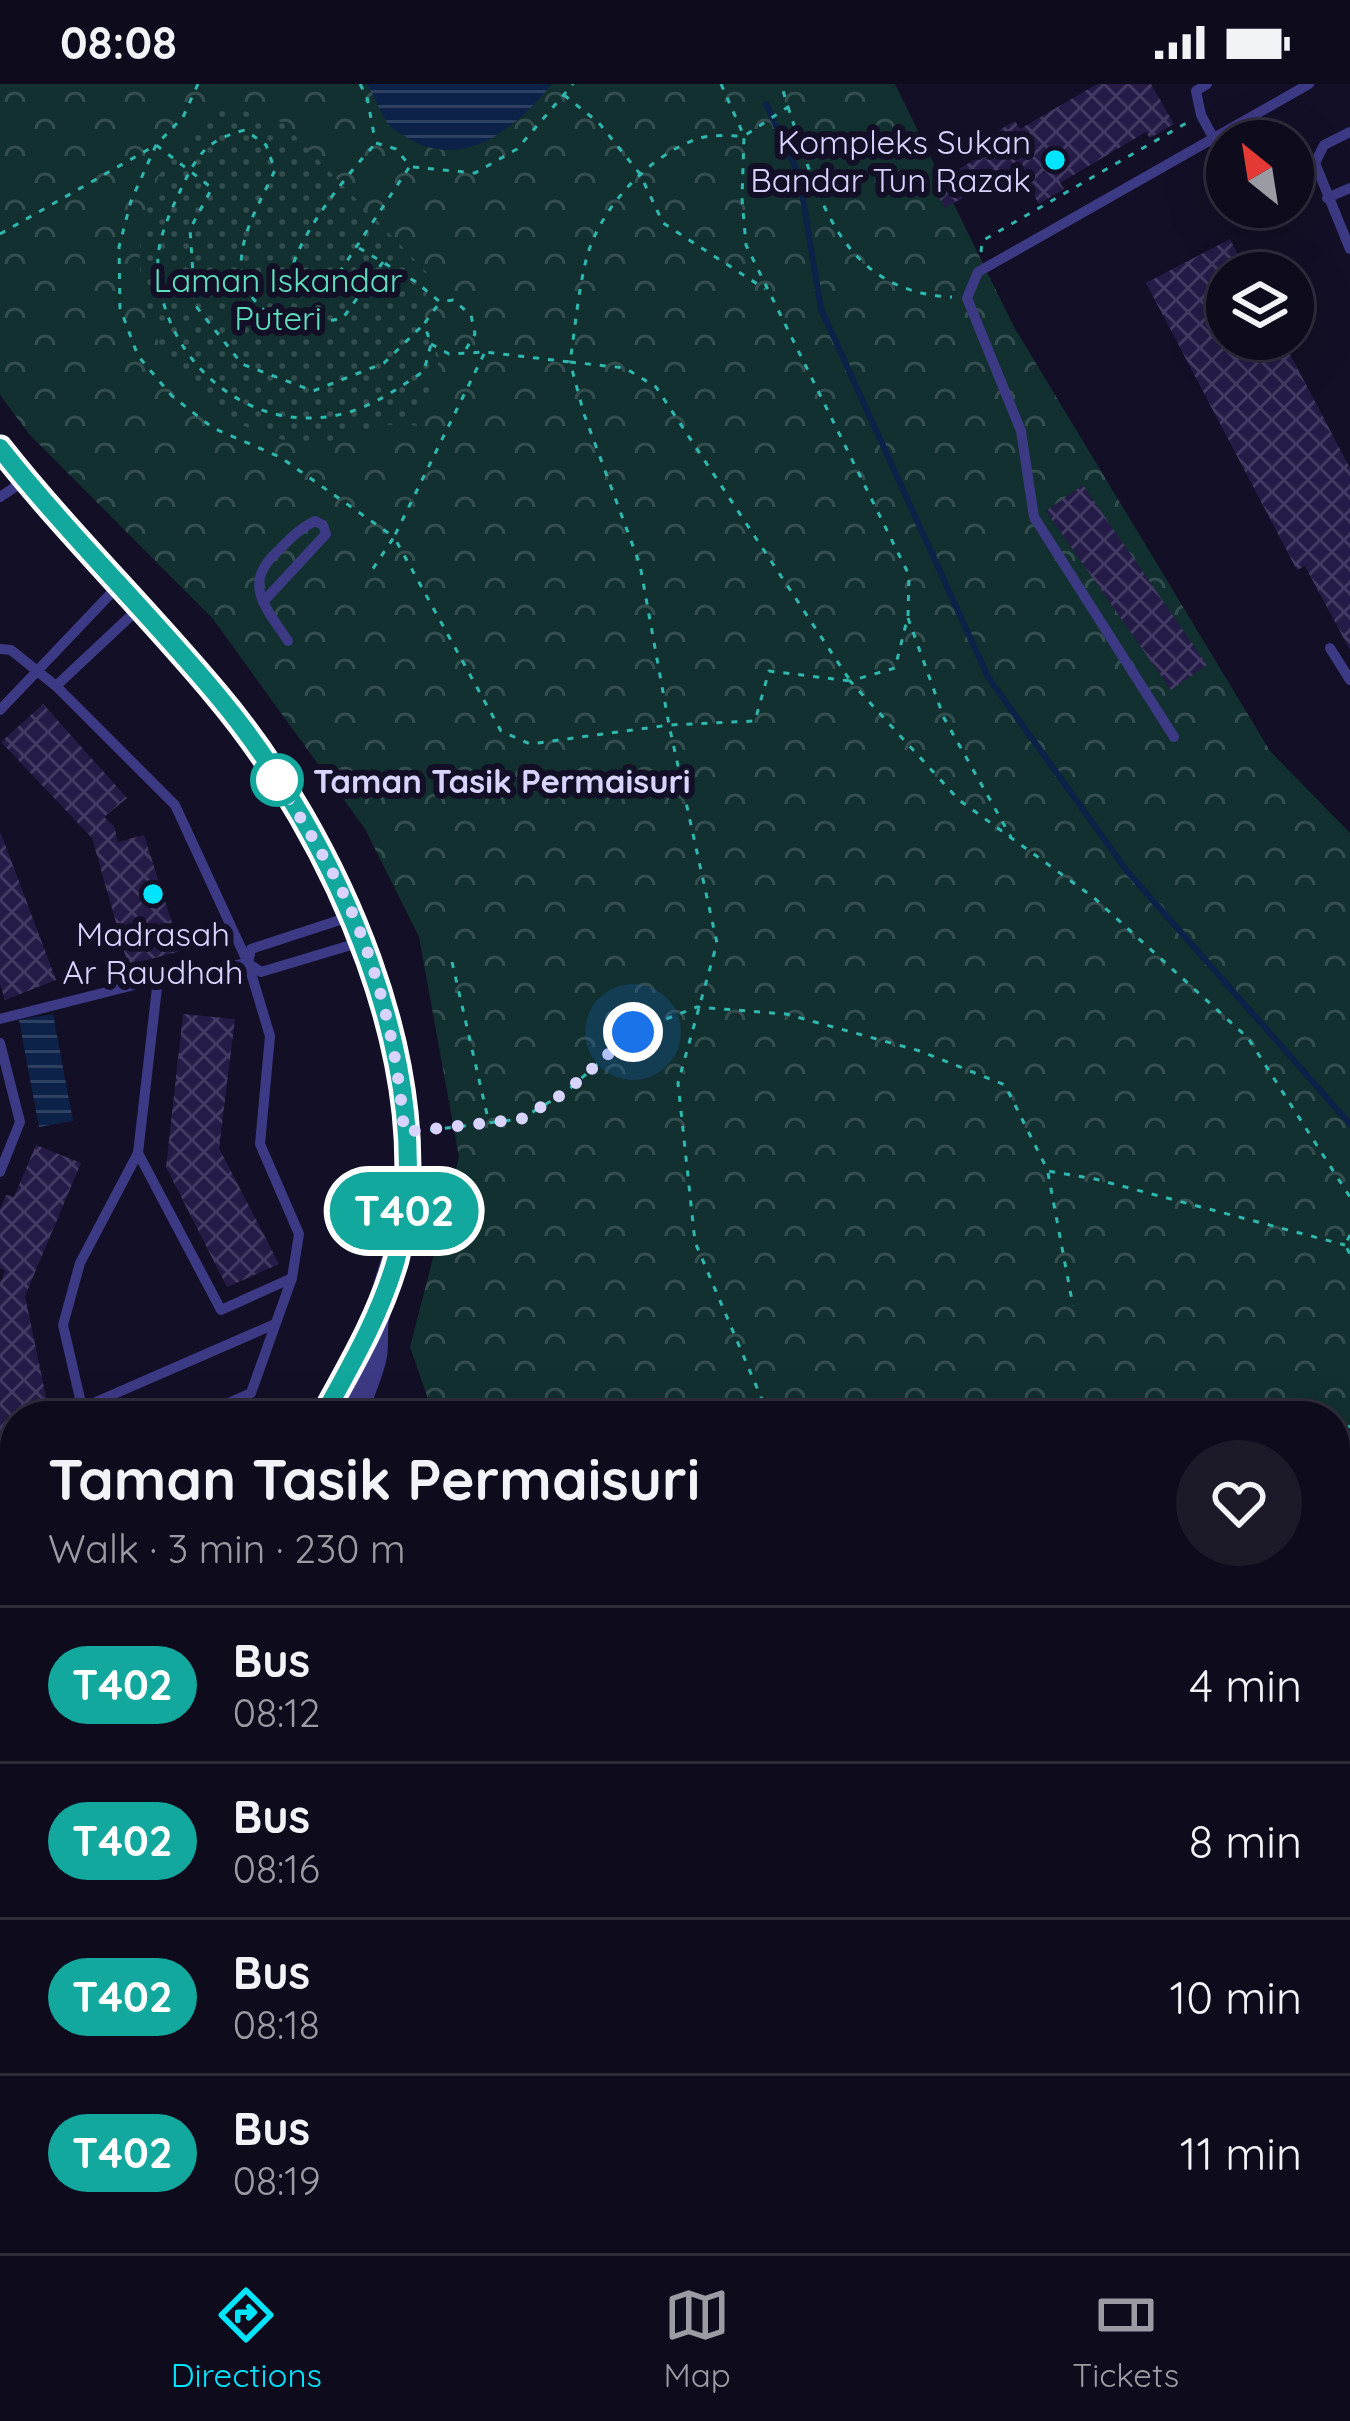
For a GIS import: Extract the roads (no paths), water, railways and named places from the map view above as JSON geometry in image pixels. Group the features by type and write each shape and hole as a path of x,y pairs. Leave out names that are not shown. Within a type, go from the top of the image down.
{"street":[{"path":"2,455 220,698 272,771 363,941 380,991 402,1095 404,1210 397,1255 377,1318 331,1401"},
{"path":"359,1401 375,1355 377,1318"}],"lane":[{"path":"1206,124 1196,91 1207,84"},
{"path":"1242,120 1286,90 1309,84"},
{"path":"1350,132 1324,145 1315,163 1350,247"},
{"path":"1174,736 1034,518 1021,431 968,298 979,272 1206,144"},
{"path":"1327,198 1350,188"},
{"path":"0,497 26,479"},
{"path":"263,602 326,534 322,525 315,521 305,526 261,566 257,581 263,602 288,641"},
{"path":"0,710 119,585"},
{"path":"56,686 139,608"},
{"path":"1330,648 1350,680"},
{"path":"0,649 11,650 56,686 175,806 248,962 270,1036 260,1144 299,1234 292,1278 251,1393 233,1401"},
{"path":"248,962 251,950 353,916"},
{"path":"0,1018 248,962 261,972 363,941"},
{"path":"80,1401 63,1325 80,1263 138,1154 158,979"},
{"path":"0,1043 20,1122 0,1172"},
{"path":"138,1154 221,1310 292,1278"},
{"path":"107,1401 275,1324"}],"water":[{"path":"367,84 552,84 505,130 468,148 448,150 427,147 393,129"},
{"path":"53,1014 73,1121 39,1127 19,1020"}],"waterway":[{"path":"766,104 799,175 821,309 988,677 1127,871 1350,1124"}],"place":[{"name":"Kompleks Sukan Bandar Tun Razak","path":"1055,160"},
{"name":"Taman Tasik Permaisuri","path":"277,780"},
{"name":"Madrasah Ar Raudhah","path":"153,894"}],"park label":[{"name":"Laman Iskandar Puteri","path":"278,298"}]}
